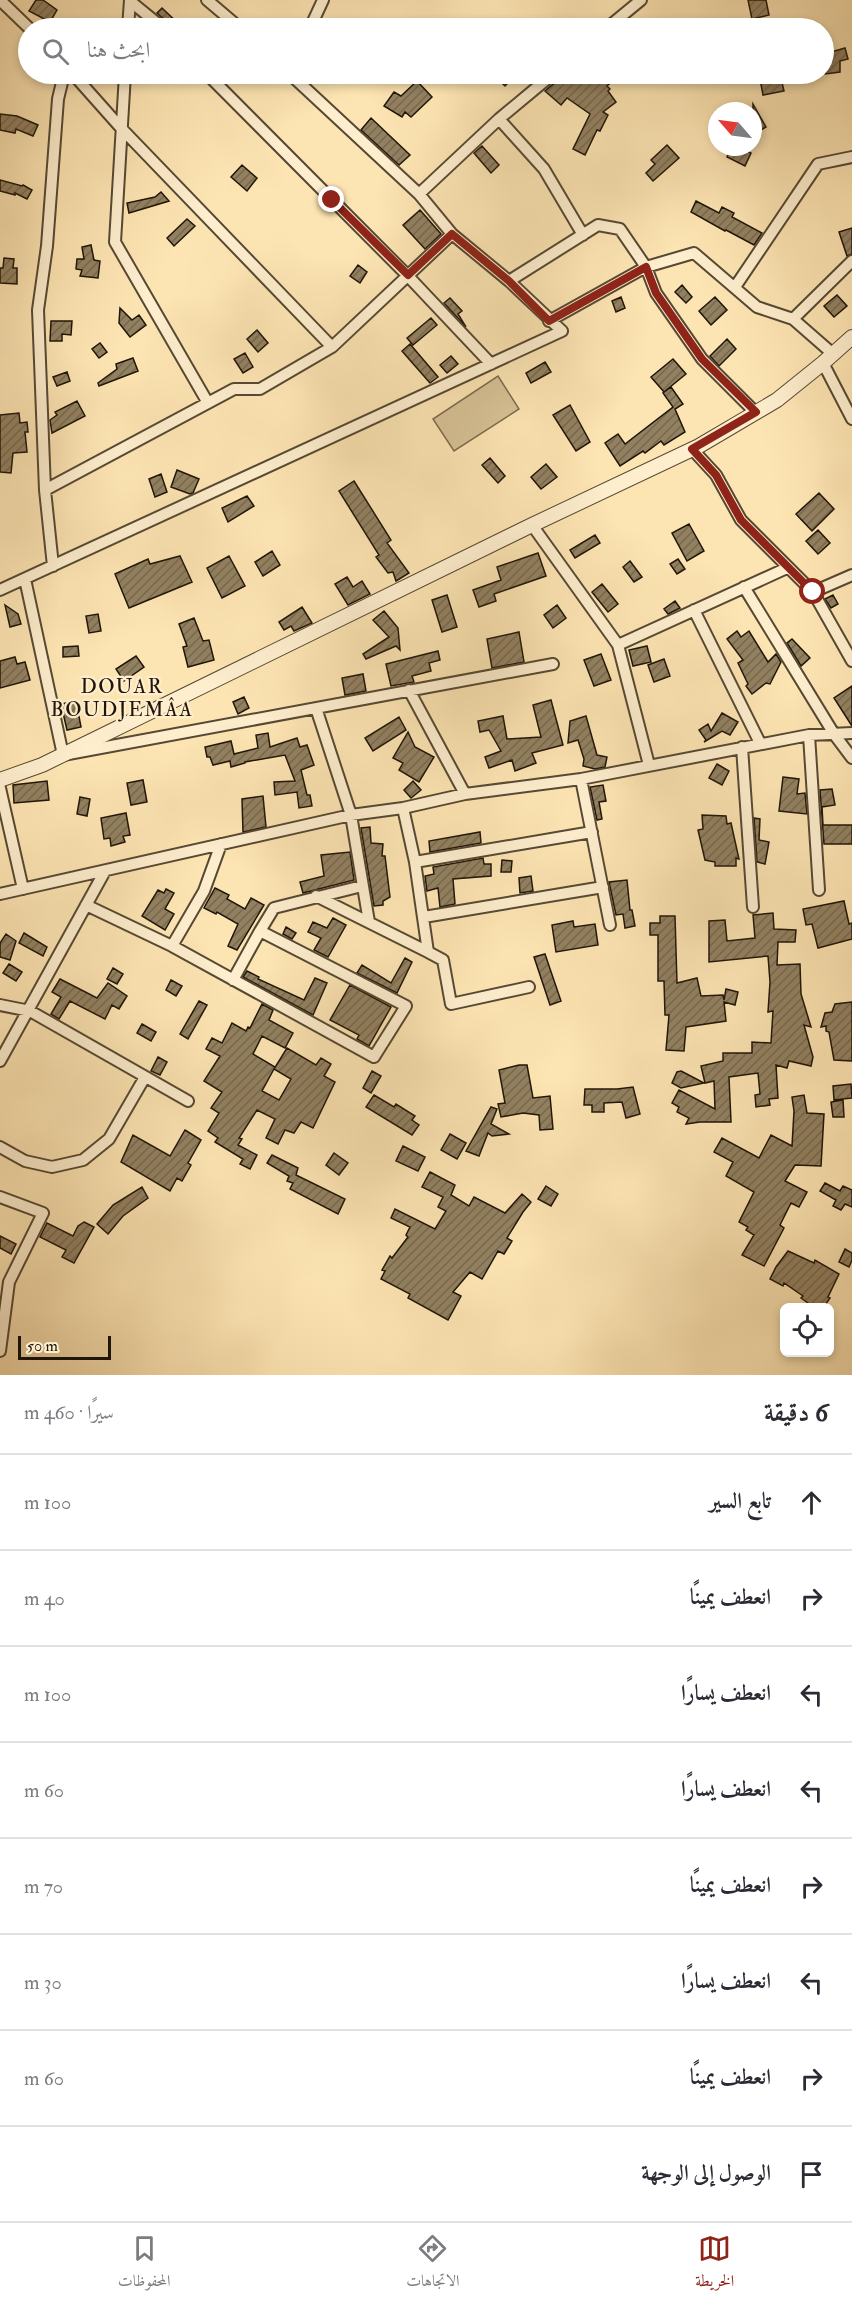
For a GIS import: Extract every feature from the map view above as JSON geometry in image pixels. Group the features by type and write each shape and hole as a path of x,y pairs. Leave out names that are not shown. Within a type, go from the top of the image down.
{"street":[{"path":"0,0 19,18"},
{"path":"207,0 228,18"},
{"path":"314,18 322,0"},
{"path":"619,18 641,0"},
{"path":"129,18 130,1"},
{"path":"130,1 151,18"},
{"path":"53,566 45,490 38,310 47,246 58,99 62,84"},
{"path":"82,84 121,128 332,347"},
{"path":"124,84 115,242 208,403"},
{"path":"217,84 408,275 491,364"},
{"path":"0,590 562,331 509,281 452,234 419,194 301,84"},
{"path":"419,194 499,119 541,84"},
{"path":"499,119 544,169 583,235"},
{"path":"735,287 818,164 852,157"},
{"path":"509,281 598,225 620,229 646,267 656,293 702,359 756,412"},
{"path":"45,490 234,389 260,389 332,347 452,234"},
{"path":"549,321 646,267 694,253 757,307 793,319 828,359 852,419"},
{"path":"793,319 852,261"},
{"path":"0,780 63,755 692,449 777,400 852,337"},
{"path":"692,449 716,475 741,520 813,592 852,661"},
{"path":"532,525 618,645 649,765"},
{"path":"618,645 787,568"},
{"path":"813,592 852,575"},
{"path":"25,579 63,755"},
{"path":"744,587 834,734 852,758"},
{"path":"694,610 760,743"},
{"path":"63,755 553,664"},
{"path":"409,690 465,794"},
{"path":"316,708 351,815 369,922"},
{"path":"0,894 351,815 403,808 465,794 581,779 809,735 852,734"},
{"path":"809,735 819,890"},
{"path":"742,747 753,907"},
{"path":"581,779 610,925"},
{"path":"0,788 23,889"},
{"path":"403,808 415,862 428,952"},
{"path":"415,862 592,832"},
{"path":"172,946 204,891 221,844"},
{"path":"0,1061 30,1011 105,871"},
{"path":"233,980 274,908 362,886"},
{"path":"424,916 603,887"},
{"path":"316,896 443,960 451,1004 529,987"},
{"path":"86,905 172,946 374,1057 406,1006 260,931"},
{"path":"0,1005 30,1011 188,1101"},
{"path":"2,1153 52,1167 83,1160 109,1139 145,1077"},
{"path":"0,1197 43,1213 5,1280 0,1351"}],"shaded area":[{"path":"498,376 519,409 454,451 433,419"}],"building":[{"path":"36,0 43,0 57,10 52,18 42,18 29,11"},
{"path":"748,0 766,0 769,15 752,18"},
{"path":"162,8 172,18 162,18 157,13"},
{"path":"845,48 848,59 840,61 840,72 834,73 834,51"},
{"path":"414,84 420,84 432,97 411,117 405,112 402,117 384,106 394,92 401,96"},
{"path":"553,84 609,84 607,86 610,89 608,91 616,102 603,112 608,115 600,131 597,130 585,155 573,149 590,114 567,98 561,105 545,91"},
{"path":"761,84 782,84 784,91 763,95"},
{"path":"0,114 17,116 38,125 33,136 16,129 15,133 0,130"},
{"path":"371,118 410,155 399,165 361,130"},
{"path":"667,145 679,158 653,181 646,173 655,164 651,160"},
{"path":"482,146 499,165 491,173 474,153"},
{"path":"728,156 750,156 745,166"},
{"path":"242,165 257,178 247,191 231,177"},
{"path":"0,180 23,185 32,190 27,199 15,193 15,195 0,191"},
{"path":"161,192 169,201 129,213 127,203 155,197"},
{"path":"696,201 719,213 722,207 734,213 732,217 762,233 754,245 725,231 691,212"},
{"path":"420,210 441,234 425,249 403,225"},
{"path":"187,219 195,226 174,246 167,238"},
{"path":"852,228 852,254 847,256 839,232"},
{"path":"91,245 94,260 100,261 98,278 80,276 82,270 76,269 77,259 84,259 82,247"},
{"path":"4,258 14,259 13,268 17,268 17,284 0,283 0,268 3,268"},
{"path":"358,265 367,272 360,283 350,276"},
{"path":"682,285 692,297 686,303 675,292"},
{"path":"837,295 847,306 834,317 824,306"},
{"path":"621,297 625,308 616,312 612,301"},
{"path":"715,297 727,310 711,325 699,311"},
{"path":"450,298 462,311 458,314 466,327 444,303"},
{"path":"120,308 132,320 139,315 146,325 130,337 119,323"},
{"path":"431,318 437,325 413,345 407,338"},
{"path":"51,321 72,321 71,335 62,334 62,341 50,341"},
{"path":"257,330 268,343 258,352 247,339"},
{"path":"727,339 736,349 719,366 710,356"},
{"path":"100,343 107,352 99,358 92,349"},
{"path":"410,344 438,377 430,383 402,351"},
{"path":"245,353 253,367 243,373 234,359"},
{"path":"451,356 458,364 447,373 440,365"},
{"path":"133,358 138,371 99,386 98,383 117,369 116,364"},
{"path":"673,359 686,374 664,392 651,377"},
{"path":"545,362 551,372 531,383 526,373"},
{"path":"67,372 70,381 57,386 53,377"},
{"path":"671,387 683,404 675,409 685,432 664,445 661,441 645,453 643,451 620,466 605,443 618,434 625,444 673,407 663,393"},
{"path":"77,401 85,416 52,433 50,420 57,415 55,412"},
{"path":"570,405 590,442 576,451 553,415"},
{"path":"19,413 20,423 27,422 28,432 25,432 27,452 13,453 11,473 0,472 0,415"},
{"path":"490,458 505,476 498,483 482,465"},
{"path":"546,464 557,477 541,489 531,477"},
{"path":"177,470 199,479 193,493 171,487"},
{"path":"161,474 167,492 155,497 149,479"},
{"path":"354,481 391,540 387,543 409,573 396,581 393,572 388,573 376,557 379,555 339,491"},
{"path":"819,493 834,509 812,531 796,514"},
{"path":"247,496 254,506 228,522 222,508"},
{"path":"689,524 704,551 687,561 672,533"},
{"path":"818,530 830,543 818,554 806,541"},
{"path":"595,535 600,543 575,558 570,550"},
{"path":"272,551 280,565 263,576 255,562"},
{"path":"538,553 546,576 494,594 496,601 479,607 473,590 501,580 497,567"},
{"path":"180,556 192,582 129,608 115,574 148,559 150,564"},
{"path":"229,556 245,586 222,598 207,568"},
{"path":"678,559 685,569 677,574 670,564"},
{"path":"630,561 642,577 634,582 623,567"},
{"path":"347,577 353,587 362,581 370,594 348,605 335,584"},
{"path":"602,584 618,604 608,612 592,592"},
{"path":"447,595 457,627 442,632 432,600"},
{"path":"833,595 838,604 831,608 825,599"},
{"path":"675,601 680,608 668,614 664,609"},
{"path":"5,605 18,614 21,624 10,627"},
{"path":"557,605 566,618 553,628 544,615"},
{"path":"302,607 312,623 294,631 291,626 284,630 279,622"},
{"path":"384,611 398,628 400,650 396,646 366,659 363,654 389,637 373,620"},
{"path":"98,614 101,631 89,633 86,616"},
{"path":"194,618 203,641 209,640 214,660 188,667 183,647 187,646 179,624"},
{"path":"737,631 741,637 749,631 768,662 776,654 781,662 770,684 766,683 752,694 746,686 748,684 738,663 743,660 727,639"},
{"path":"519,632 524,662 492,668 487,639"},
{"path":"792,639 810,658 801,666 787,643"},
{"path":"78,646 79,656 63,657 63,647"},
{"path":"647,646 651,662 633,666 629,650"},
{"path":"438,651 440,660 429,663 431,671 412,676 414,682 391,686 386,664"},
{"path":"601,654 611,680 594,686 584,660"},
{"path":"136,656 144,667 124,681 116,669"},
{"path":"15,657 17,664 25,662 30,680 0,688 0,661"},
{"path":"664,659 670,676 654,682 648,665"},
{"path":"363,674 366,691 345,695 342,678"},
{"path":"852,686 852,726 834,698"},
{"path":"244,697 249,708 238,714 233,702"},
{"path":"551,700 563,745 532,753 536,763 515,771 512,760 489,768 485,757 501,751 489,730 480,732 478,721 503,716 507,739 541,737 533,705"},
{"path":"76,701 81,727 67,730 61,704"},
{"path":"722,713 738,722 730,735 722,731 704,742 706,740 699,730 708,724 711,731"},
{"path":"586,716 597,755 607,757 605,767 595,769 583,766 584,759 578,740 568,743 570,721"},
{"path":"399,717 406,730 373,751 365,738"},
{"path":"408,732 415,747 434,757 419,782 399,770 403,763 393,758"},
{"path":"268,733 270,747 297,738 300,747 307,745 314,765 301,770 312,806 299,808 297,792 275,795 274,782 295,781 285,755 245,762 231,767 230,761 213,765 210,757 207,757 205,747 231,741 234,754 258,748 256,735"},
{"path":"717,764 729,771 722,785 709,778"},
{"path":"783,777 799,779 797,794 805,793 807,814 779,811"},
{"path":"143,780 147,802 131,805 127,783"},
{"path":"47,781 49,800 14,803 13,785"},
{"path":"413,781 421,790 411,798 404,790"},
{"path":"603,785 606,801 599,802 602,819 597,820 590,787"},
{"path":"832,789 835,805 822,807 823,825 852,825 852,844 824,844 820,790"},
{"path":"263,796 266,827 243,832 242,799"},
{"path":"80,797 90,799 87,816 77,814"},
{"path":"126,813 130,835 123,836 125,842 111,846 110,838 104,839 101,818"},
{"path":"702,815 726,816 727,824 731,823 739,859 736,858 736,866 715,866 715,862 705,860 698,830 703,829"},
{"path":"754,818 760,819 759,840 769,842 765,864 757,862"},
{"path":"370,827 371,843 383,844 382,856 385,856 390,897 383,901 383,905 374,906 361,828"},
{"path":"480,832 481,843 430,852 429,841"},
{"path":"350,852 354,880 303,893 300,882 324,876 321,855"},
{"path":"483,858 484,864 491,864 491,876 453,879 455,904 440,907 438,888 427,891 425,876 434,874 433,867"},
{"path":"502,860 512,861 511,872 501,872"},
{"path":"531,876 533,891 520,893 519,878"},
{"path":"627,880 630,910 632,910 635,926 625,928 623,914 616,915 609,882"},
{"path":"215,888 229,895 227,899 245,909 251,898 264,905 237,950 228,946 238,924 217,912 216,914 204,908"},
{"path":"166,889 174,893 165,909 174,914 165,930 142,916 158,890 164,893"},
{"path":"844,901 849,924 852,923 852,939 818,948 812,924 806,925 803,909"},
{"path":"773,913 774,929 796,930 795,942 778,942 777,965 800,964 801,994 811,1027 804,1025 813,1057 811,1066 789,1061 787,1068 776,1065 778,1098 769,1099 770,1105 756,1107 755,1095 760,1094 758,1073 729,1077 731,1122 686,1124 689,1118 677,1112 679,1107 672,1103 679,1090 715,1109 714,1081 705,1083 701,1066 723,1061 723,1053 752,1053 752,1042 771,1043 773,1011 768,1012 770,982 768,956 709,962 709,921 725,920 727,941 755,938 753,915"},
{"path":"660,916 675,916 677,983 697,978 701,996 723,995 724,1000 726,989 738,992 735,1005 724,1002 726,1021 686,1027 684,1051 666,1050 669,1015 665,1015 664,981 658,981 658,935 650,935 650,923 660,923"},
{"path":"333,918 346,925 328,957 314,950 321,938 308,932 313,922 327,928"},
{"path":"573,921 574,927 595,924 598,945 556,952 552,925"},
{"path":"286,927 296,933 292,939 283,934"},
{"path":"24,933 47,947 43,956 19,943"},
{"path":"6,934 16,941 10,960 0,957 0,943"},
{"path":"545,954 561,1001 550,1005 534,957"},
{"path":"405,958 412,962 397,993 357,973 362,965 391,983"},
{"path":"9,964 22,972 16,981 3,973"},
{"path":"113,968 123,974 117,984 107,979"},
{"path":"247,971 259,977 258,979 304,1000 315,978 327,983 313,1015 243,977"},
{"path":"60,979 97,998 108,983 127,996 119,1009 112,1005 105,1019 70,1001 59,1019 51,1014 61,997 52,992"},
{"path":"171,980 182,986 176,996 166,990"},
{"path":"350,985 391,1007 369,1046 357,1039 359,1035 330,1020"},
{"path":"199,1001 207,1005 188,1039 180,1034"},
{"path":"852,1002 852,1061 834,1060 829,1032 826,1031 826,1026 821,1027 825,1013 832,1012 835,1004"},
{"path":"262,1004 273,1010 269,1020 293,1033 285,1048 262,1036 253,1054 275,1067 262,1091 279,1100 291,1079 274,1069 287,1048 316,1065 321,1058 331,1064 324,1076 335,1082 313,1128 301,1122 294,1133 285,1130 278,1144 266,1138 275,1119 257,1110 239,1138 242,1139 238,1145 257,1155 250,1169 240,1164 243,1159 215,1142 218,1138 208,1131 219,1113 211,1108 222,1092 204,1081 220,1056 206,1049 212,1038 222,1043 232,1023 246,1031 248,1027 250,1028"},
{"path":"142,1024 156,1032 151,1041 137,1033"},
{"path":"158,1057 167,1062 160,1075 151,1071"},
{"path":"527,1065 533,1098 550,1096 553,1129 540,1130 539,1115 523,1113 501,1117 498,1104 505,1103 499,1070"},
{"path":"372,1071 381,1076 371,1093 363,1088"},
{"path":"681,1071 704,1083 681,1088 672,1083 677,1072"},
{"path":"851,1084 852,1098 834,1100 833,1086"},
{"path":"633,1087 640,1114 626,1118 622,1102 604,1103 604,1112 592,1112 592,1105 584,1105 585,1089"},
{"path":"374,1095 394,1107 396,1104 415,1116 412,1120 419,1125 412,1135 366,1107"},
{"path":"804,1095 807,1113 824,1114 821,1166 795,1165 785,1181 807,1192 799,1207 791,1203 780,1225 784,1228 764,1266 742,1255 754,1235 746,1230 748,1227 739,1222 754,1192 726,1176 733,1162 714,1152 722,1138 759,1158 771,1135 792,1146 794,1111 792,1097"},
{"path":"843,1100 844,1117 833,1117 831,1102"},
{"path":"491,1107 497,1109 491,1124 509,1134 492,1136 488,1133 479,1156 466,1151"},
{"path":"185,1130 201,1140 188,1163 191,1165 182,1181 177,1178 170,1191 121,1162 133,1135 170,1156"},
{"path":"450,1134 466,1143 457,1159 441,1150"},
{"path":"403,1146 425,1157 418,1171 396,1161"},
{"path":"334,1153 348,1163 339,1175 326,1165"},
{"path":"272,1155 298,1168 296,1175 345,1199 338,1214 290,1189 293,1183 287,1181 289,1176 267,1163"},
{"path":"430,1172 455,1185 451,1195 469,1206 474,1197 505,1213 522,1194 531,1202 507,1238 512,1241 504,1254 498,1251 482,1279 470,1272 453,1292 461,1296 448,1320 408,1298 410,1294 381,1279 385,1271 382,1270 390,1256 392,1258 408,1237 406,1235 410,1227 391,1218 395,1209 435,1229 446,1211 438,1207 443,1197 422,1187"},
{"path":"825,1183 840,1191 843,1186 852,1190 852,1207 845,1204 841,1210 833,1206 836,1200 820,1191"},
{"path":"546,1186 558,1194 551,1206 538,1199"},
{"path":"142,1187 148,1198 123,1216 108,1234 97,1224 113,1205"},
{"path":"84,1222 94,1227 74,1263 62,1257 66,1250 40,1237 47,1223 73,1236 78,1226"},
{"path":"0,1236 16,1244 11,1254 0,1248"},
{"path":"845,1249 852,1253 849,1267 839,1262"},
{"path":"788,1251 814,1263 815,1260 839,1274 826,1303 808,1303 801,1298 803,1296 784,1283 783,1286 770,1279"}],"district":[{"name":"DOUAR BOUDJEMÂA","path":"122,698"}],"route":[{"path":"332,200 408,275 452,234 509,281 549,321 646,267 656,293 702,359 756,412 692,449 716,475 741,520 813,592"}]}
